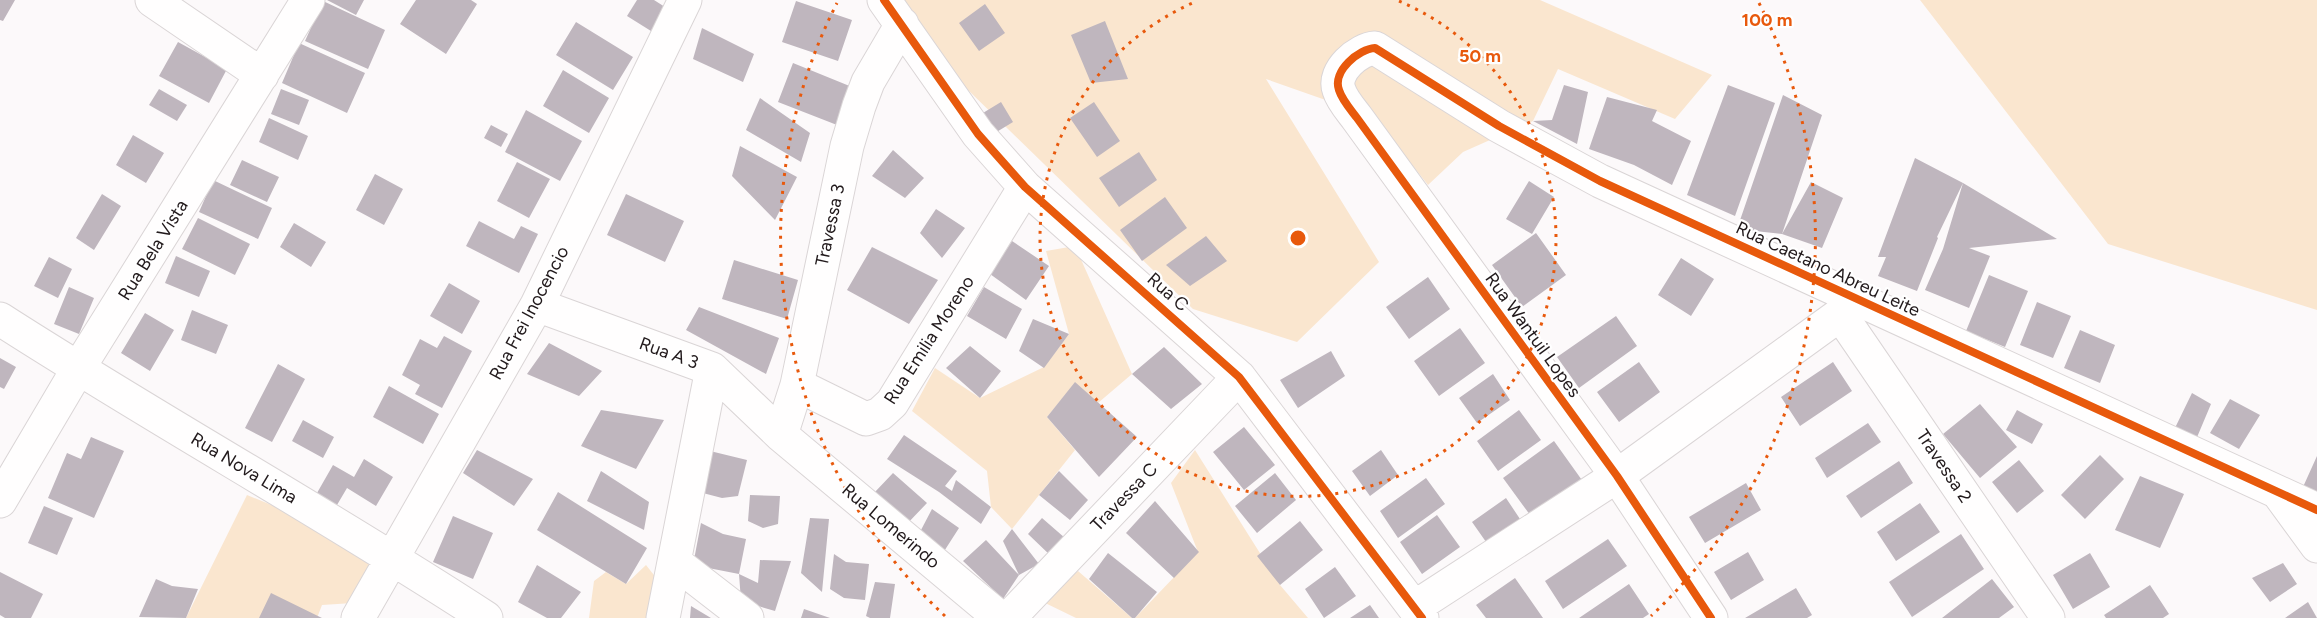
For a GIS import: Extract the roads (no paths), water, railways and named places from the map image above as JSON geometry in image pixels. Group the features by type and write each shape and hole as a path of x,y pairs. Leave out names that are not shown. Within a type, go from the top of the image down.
{"street":[{"path":"152,0 262,75"},
{"name":"Rua Bela Vista","path":"0,501 78,369 308,0"},
{"name":"Rua Frei Inocencio","path":"358,618 537,304 685,0"},
{"name":"Rua C","path":"893,12 978,134 1025,187 1239,377 1419,613"},
{"name":"Travessa 3","path":"781,435 796,385 847,146 893,12"},
{"name":"Rua Caetano Abreu Leite","path":"1343,69 1361,52 1375,48 1499,126 1600,181 1850,307 2317,510"},
{"name":"Rua Wantuil Lopes","path":"1343,69 1338,80 1338,90 1617,476 1711,618"},
{"name":"Rua Emilia Moreno","path":"796,385 866,418 880,414 892,403 1025,187"},
{"name":"Rua A 3","path":"537,304 712,369 781,435"},
{"path":"1419,613 1617,476 1850,307"},
{"name":"Travessa 2","path":"1850,307 2048,618"},
{"name":"Rua Nova Lima","path":"0,319 78,369 392,557 486,618"},
{"path":"663,618 676,563 712,369"},
{"name":"Travessa C","path":"1009,618 1239,377"},
{"name":"Rua Lomerindo","path":"781,435 1000,618"},
{"path":"2278,492 2317,546"},
{"path":"676,563 747,618"}]}
